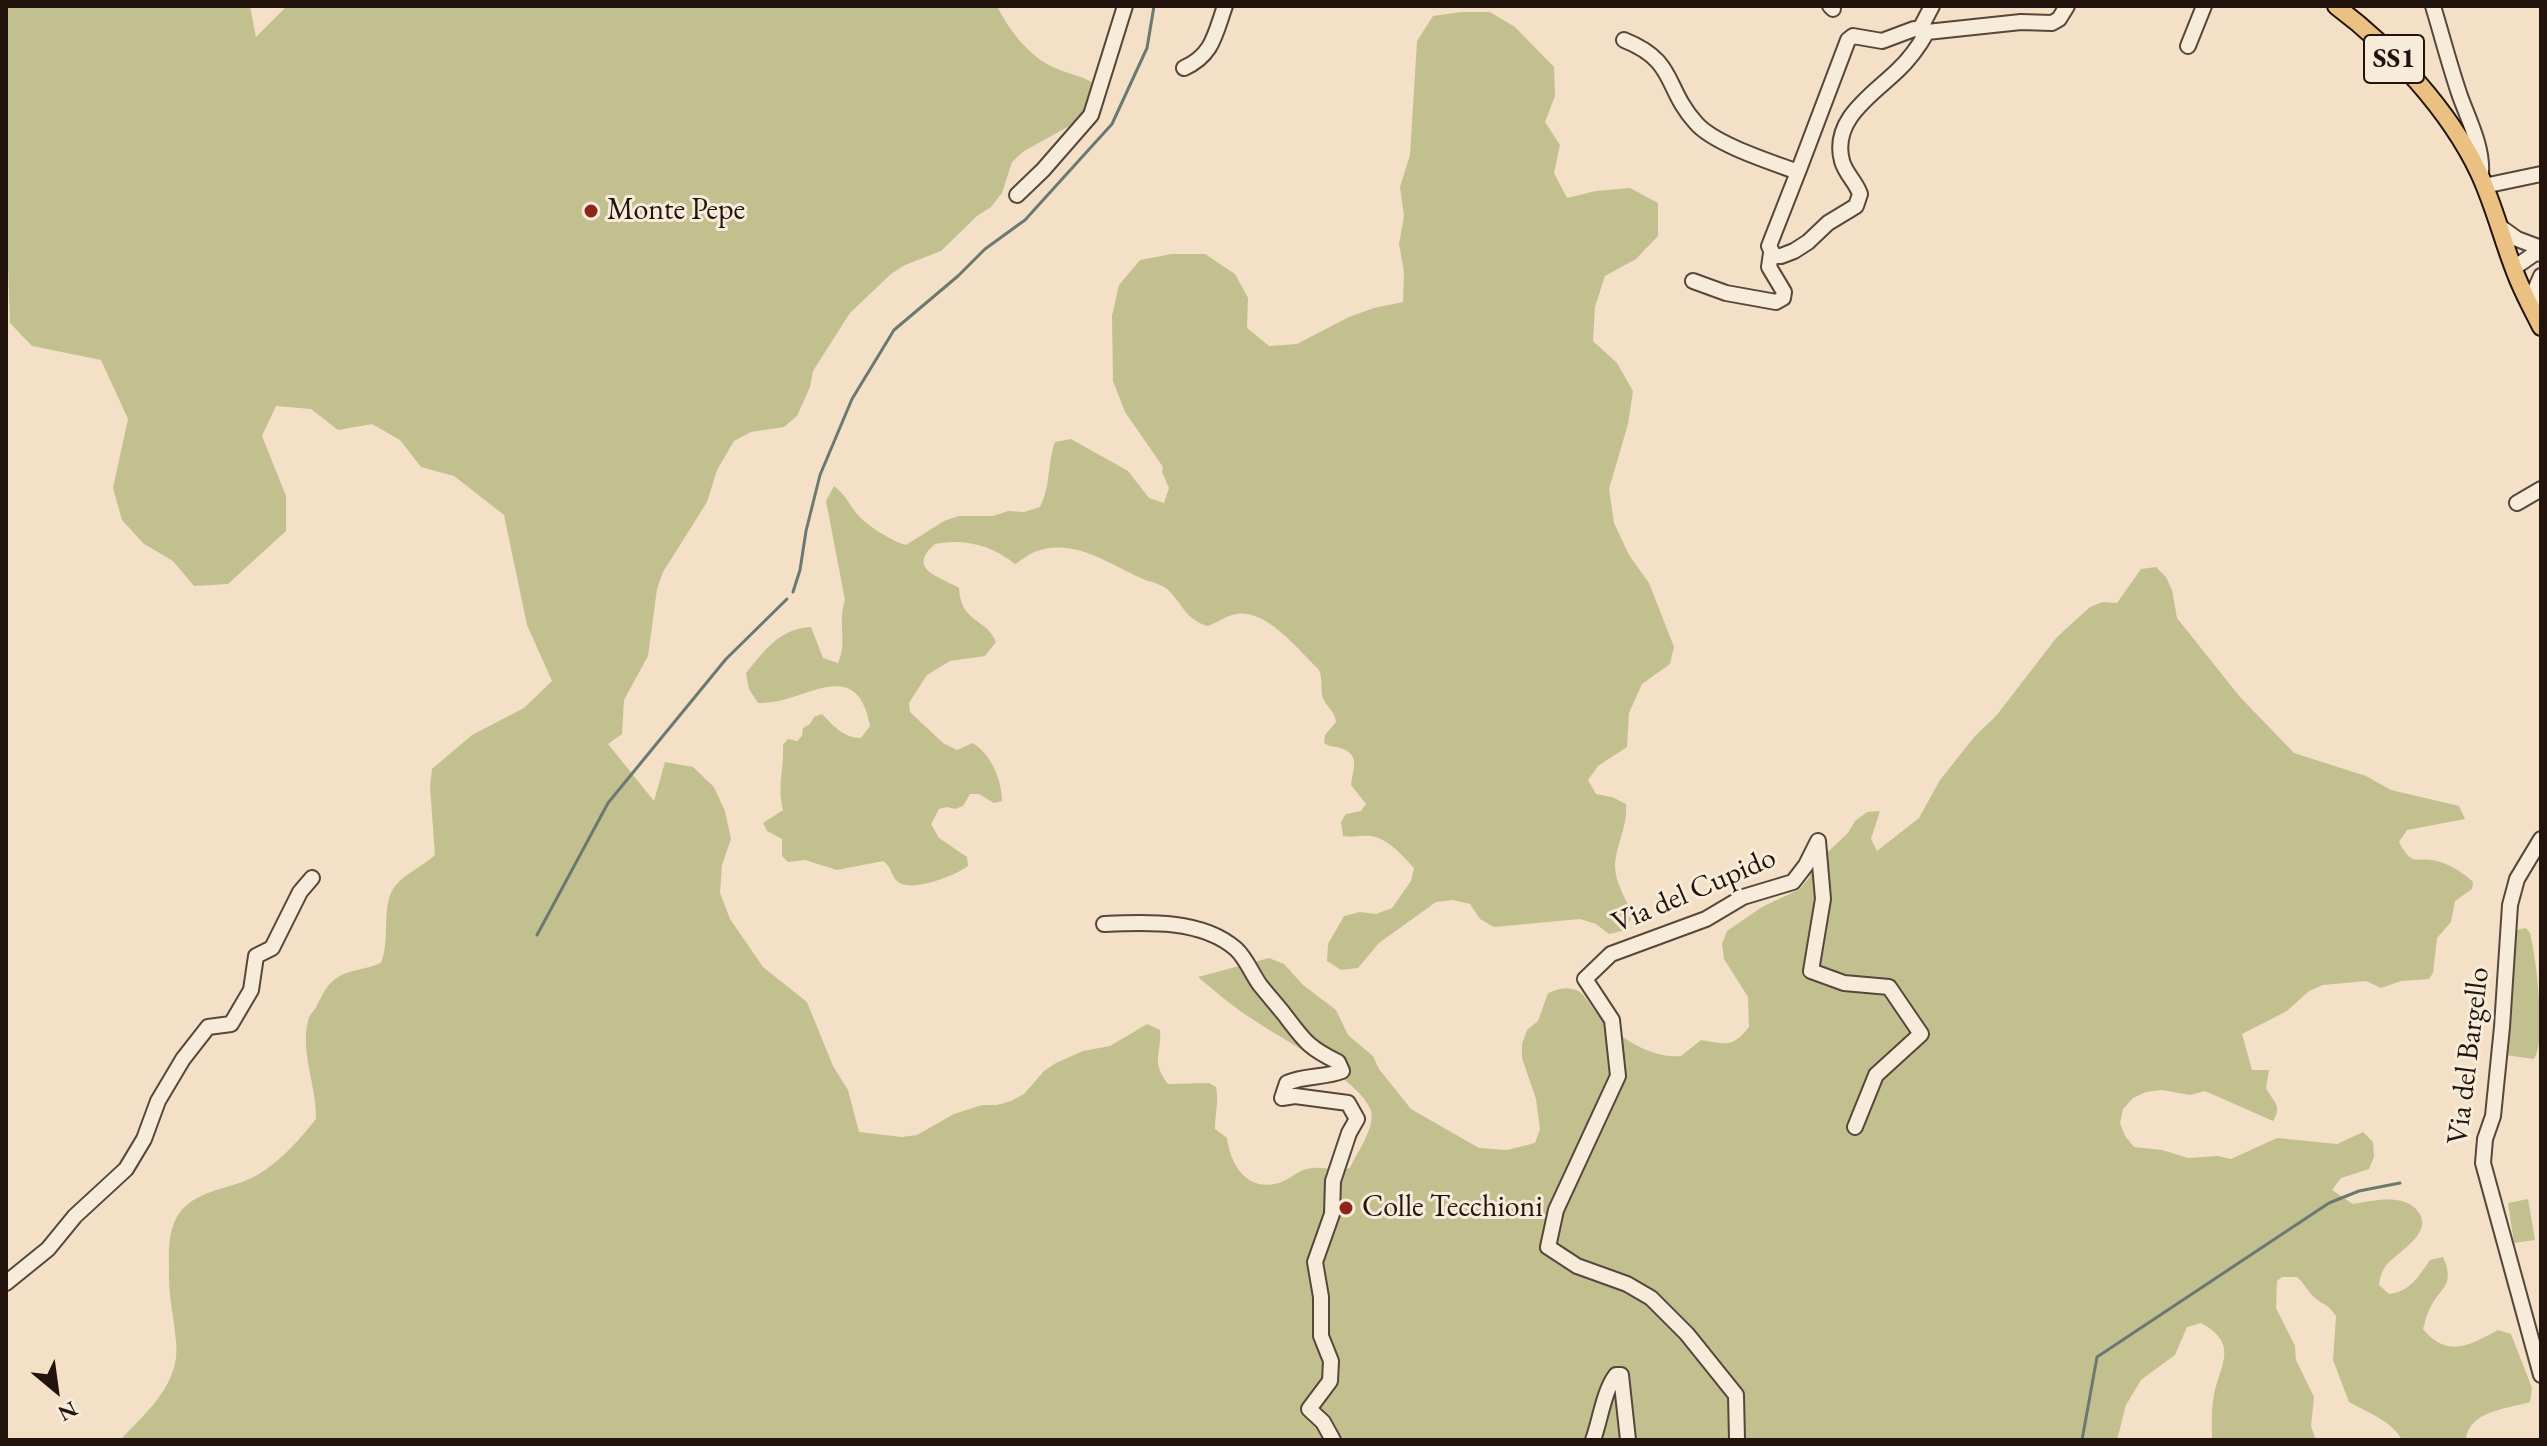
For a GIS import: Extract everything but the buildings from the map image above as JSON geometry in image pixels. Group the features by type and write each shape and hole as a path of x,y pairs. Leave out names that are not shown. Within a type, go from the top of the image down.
{"main road":[{"name":"SS1","path":"2336,6 2379,43 2446,118 2469,153 2482,181 2515,271"},
{"path":"2515,271 2541,327"}],"street":[{"path":"1017,195 1091,115 1125,6"},
{"path":"1184,68 1208,52 1225,6"},
{"path":"1771,253 1781,256 1794,251 1828,223 1856,206 1860,194 1844,167 1842,137 1861,101 1905,63 1924,30 1932,6"},
{"path":"1693,281 1726,293 1776,302 1783,298 1784,292 1769,267 1771,241 1848,40 1853,36 1889,40 1914,29 2052,23 2059,19 2067,6"},
{"path":"2188,46 2204,6"},
{"path":"2433,6 2480,155 2482,181 2541,174"},
{"path":"1624,40 1646,51 1664,68 1688,113 1707,133 1798,172"},
{"path":"2446,118 2459,94"},
{"path":"2499,226 2541,250"},
{"path":"2515,271 2541,250"},
{"path":"2515,271 2541,270"},
{"path":"2533,312 2534,292 2541,276"},
{"path":"2517,503 2541,489"},
{"name":"Via del Bargello","path":"2541,839 2514,887 2510,905 2500,1054 2493,1116 2485,1139 2483,1163 2541,1375"},
{"name":"Via del Cupido","path":"1737,1440 1736,1395 1687,1334 1651,1298 1627,1284 1577,1266 1548,1247 1556,1210 1618,1076 1612,1020 1585,979 1611,954 1706,919 1743,897 1793,882 1818,841 1823,899 1811,971 1844,983 1889,987 1921,1034 1876,1075 1855,1127"},
{"path":"6,1283 48,1249 75,1216 126,1169 144,1139 158,1101 183,1059 208,1027 231,1024 251,990 256,956 272,948 300,892 312,878"},
{"path":"1104,924 1148,923 1196,928 1223,941 1237,950 1307,1045 1338,1062 1342,1071 1303,1076 1287,1083 1282,1098 1295,1096 1348,1103 1357,1119 1349,1133 1333,1181 1332,1214 1315,1262 1321,1297 1321,1336 1331,1361 1330,1381 1309,1409 1323,1422 1333,1440"},
{"path":"1593,1440 1607,1390 1616,1375 1621,1375 1628,1440"}],"shaded area":[{"path":"6,6 250,6 256,37 287,6 997,6 1013,33 1036,56 1053,67 1095,84 1084,118 1024,151 1012,162 1002,193 991,207 977,216 941,251 891,274 850,313 813,371 810,387 797,416 784,427 751,432 734,441 717,470 707,502 663,572 657,589 648,656 624,700 622,734 608,744 654,801 665,762 693,767 714,787 725,811 731,839 722,865 720,893 730,919 763,967 807,1002 833,1066 848,1090 859,1132 902,1137 917,1135 954,1114 982,1105 1011,1101 1024,1094 1044,1071 1056,1063 1083,1051 1110,1046 1147,1024 1160,1030 1158,1063 1168,1084 1209,1083 1216,1087 1215,1129 1227,1138 1232,1158 1250,1180 1268,1185 1283,1182 1307,1169 1350,1168 1365,1140 1372,1118 1364,1099 1335,1072 1240,1011 1198,977 1269,958 1284,964 1303,985 1336,1010 1348,1035 1373,1056 1379,1069 1411,1109 1479,1148 1507,1150 1535,1143 1540,1129 1536,1099 1522,1058 1522,1044 1527,1030 1538,1021 1548,993 1566,988 1580,992 1612,1028 1633,1044 1657,1054 1681,1056 1701,1040 1728,1043 1738,1038 1749,1027 1748,997 1724,959 1722,944 1727,931 1762,907 1800,889 1814,865 1867,812 1880,811 1871,839 1877,851 1919,818 1940,780 1975,736 1996,716 2057,637 2090,607 2103,602 2117,603 2141,569 2156,567 2166,577 2172,590 2177,618 2240,697 2294,753 2366,776 2391,790 2459,806 2465,819 2407,830 2399,842 2411,858 2442,862 2473,882 2472,889 2455,901 2451,922 2437,938 2433,973 2429,979 2401,981 2381,988 2366,981 2323,985 2309,991 2287,1011 2242,1034 2252,1070 2269,1070 2266,1088 2277,1107 2273,1121 2205,1091 2190,1095 2162,1090 2133,1098 2123,1109 2120,1123 2125,1136 2134,1147 2162,1150 2188,1158 2218,1156 2231,1159 2277,1138 2337,1144 2363,1132 2373,1142 2374,1157 2369,1169 2341,1178 2332,1190 2353,1204 2402,1201 2415,1208 2422,1225 2414,1240 2385,1267 2379,1285 2389,1294 2403,1290 2430,1260 2443,1257 2447,1280 2429,1310 2423,1329 2441,1344 2450,1346 2469,1344 2498,1330 2511,1334 2532,1388 2530,1402 2481,1417 2468,1430 2466,1440 2402,1440 2386,1422 2349,1402 2333,1360 2336,1316 2297,1277 2282,1277 2277,1281 2276,1308 2295,1346 2296,1360 2314,1397 2311,1426 2316,1440 2212,1440 2213,1401 2223,1364 2224,1347 2213,1331 2201,1323 2187,1327 2175,1355 2141,1380 2126,1405 2117,1440 120,1440 160,1396 173,1371 176,1342 169,1287 169,1247 171,1231 180,1213 199,1197 259,1174 290,1149 316,1119 306,1045 309,1019 335,979 381,963 391,892 405,877 435,855 430,787 432,769 472,735 524,708 552,681 527,625 504,515 454,476 421,467 400,440 372,424 338,430 311,409 276,406 262,436 286,496 286,531 228,584 194,586 173,561 144,544 122,520 113,488 128,419 101,360 32,346 10,323 6,213"},
{"path":"1490,12 1515,27 1554,67 1555,96 1545,122 1560,145 1554,173 1567,198 1630,188 1658,203 1658,236 1636,259 1605,276 1595,307 1593,341 1617,363 1633,391 1628,424 1609,489 1614,523 1629,555 1649,583 1674,647 1670,664 1642,684 1629,713 1627,747 1598,766 1588,780 1596,794 1626,804 1615,866 1619,885 1632,915 1626,930 1609,934 1596,924 1580,919 1494,927 1480,919 1470,904 1453,900 1436,902 1379,943 1358,968 1341,970 1327,961 1328,944 1344,916 1360,912 1376,914 1392,908 1411,881 1414,868 1394,848 1377,837 1343,836 1341,822 1346,814 1361,811 1366,804 1351,785 1352,756 1343,749 1324,743 1325,735 1336,722 1323,698 1319,670 1282,633 1260,618 1237,614 1207,626 1190,616 1162,586 1092,555 1065,548 1037,551 1015,564 987,548 946,542 935,544 924,560 930,572 959,588 964,608 992,634 996,642 985,656 950,661 927,675 909,703 910,712 943,743 957,750 973,743 990,761 998,776 1002,801 994,803 979,794 970,794 963,806 939,809 931,824 939,838 967,857 968,866 944,878 912,885 897,881 883,861 837,870 805,860 788,862 782,856 782,839 767,831 763,823 783,810 783,745 788,739 797,741 802,736 803,728 822,714 849,736 861,738 870,726 863,704 853,691 840,687 825,688 775,702 758,703 749,689 746,673 781,636 811,627 823,658 838,663 845,600 826,501 834,486 863,520 885,536 906,545 944,521 959,516 993,516 1040,507 1055,442 1071,439 1128,471 1149,498 1164,503 1169,488 1163,467 1125,412 1113,381 1112,316 1119,285 1140,260 1172,254 1205,254 1235,274 1248,298 1247,328 1269,346 1297,344 1349,317 1403,302 1404,272 1399,244 1404,216 1400,187 1410,155 1417,41 1433,16"},
{"path":"2526,928 2530,933 2539,998 2540,1035 2534,1059 2505,1055 2514,934 2516,930"},
{"path":"2528,1199 2535,1240 2514,1243 2508,1203"}],"waterway":[{"path":"793,592 820,475 852,399 894,330 985,249 1025,220 1112,124 1147,48 1154,6"},
{"path":"537,935 608,803 726,659 787,599"},
{"path":"2082,1440 2097,1357 2329,1203 2359,1191 2400,1183"}],"place":[{"name":"Monte Pepe","path":"591,211"},
{"name":"Colle Tecchioni","path":"1346,1208"}]}
